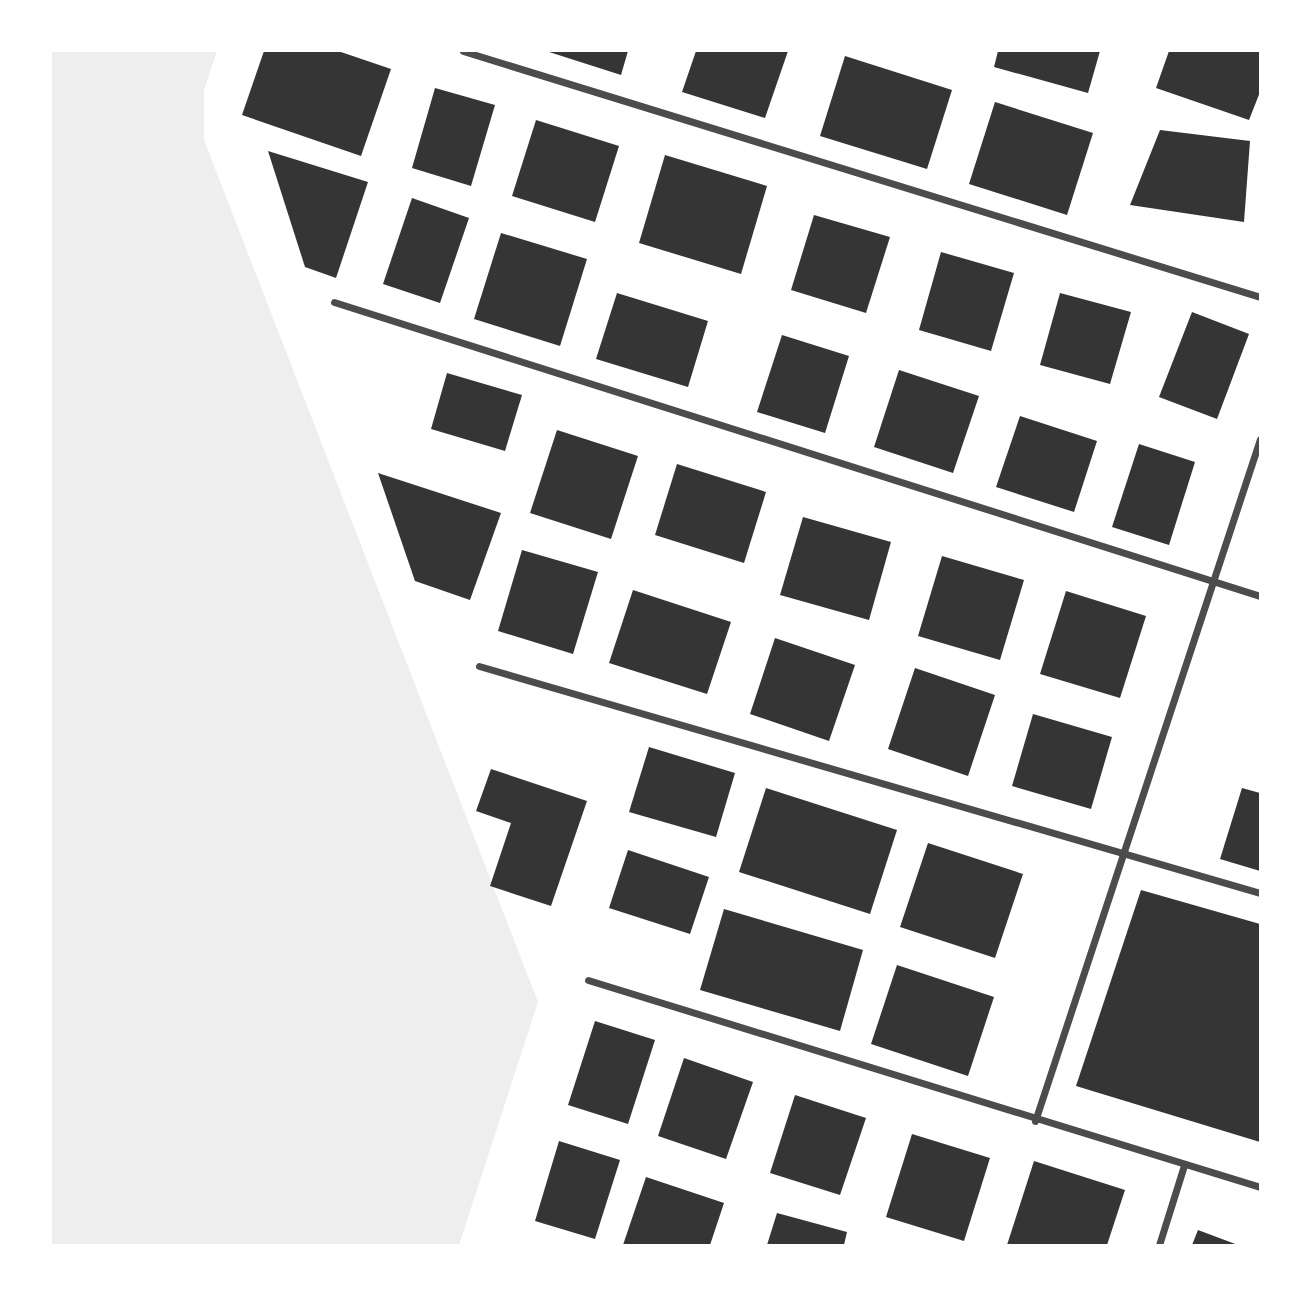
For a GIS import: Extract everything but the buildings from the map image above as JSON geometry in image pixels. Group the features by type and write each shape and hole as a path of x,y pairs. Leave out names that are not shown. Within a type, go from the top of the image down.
{"street":[{"path":"463,51 1260,297"},
{"path":"334,302 1260,596"},
{"path":"1035,1121 1260,439"},
{"path":"479,666 1260,893"},
{"path":"588,980 1035,1121 1260,1187"},
{"path":"1159,1245 1184,1165"}],"shaded area":[{"path":"51,51 217,51 204,90 204,140 538,1002 459,1245 51,1245"}]}
